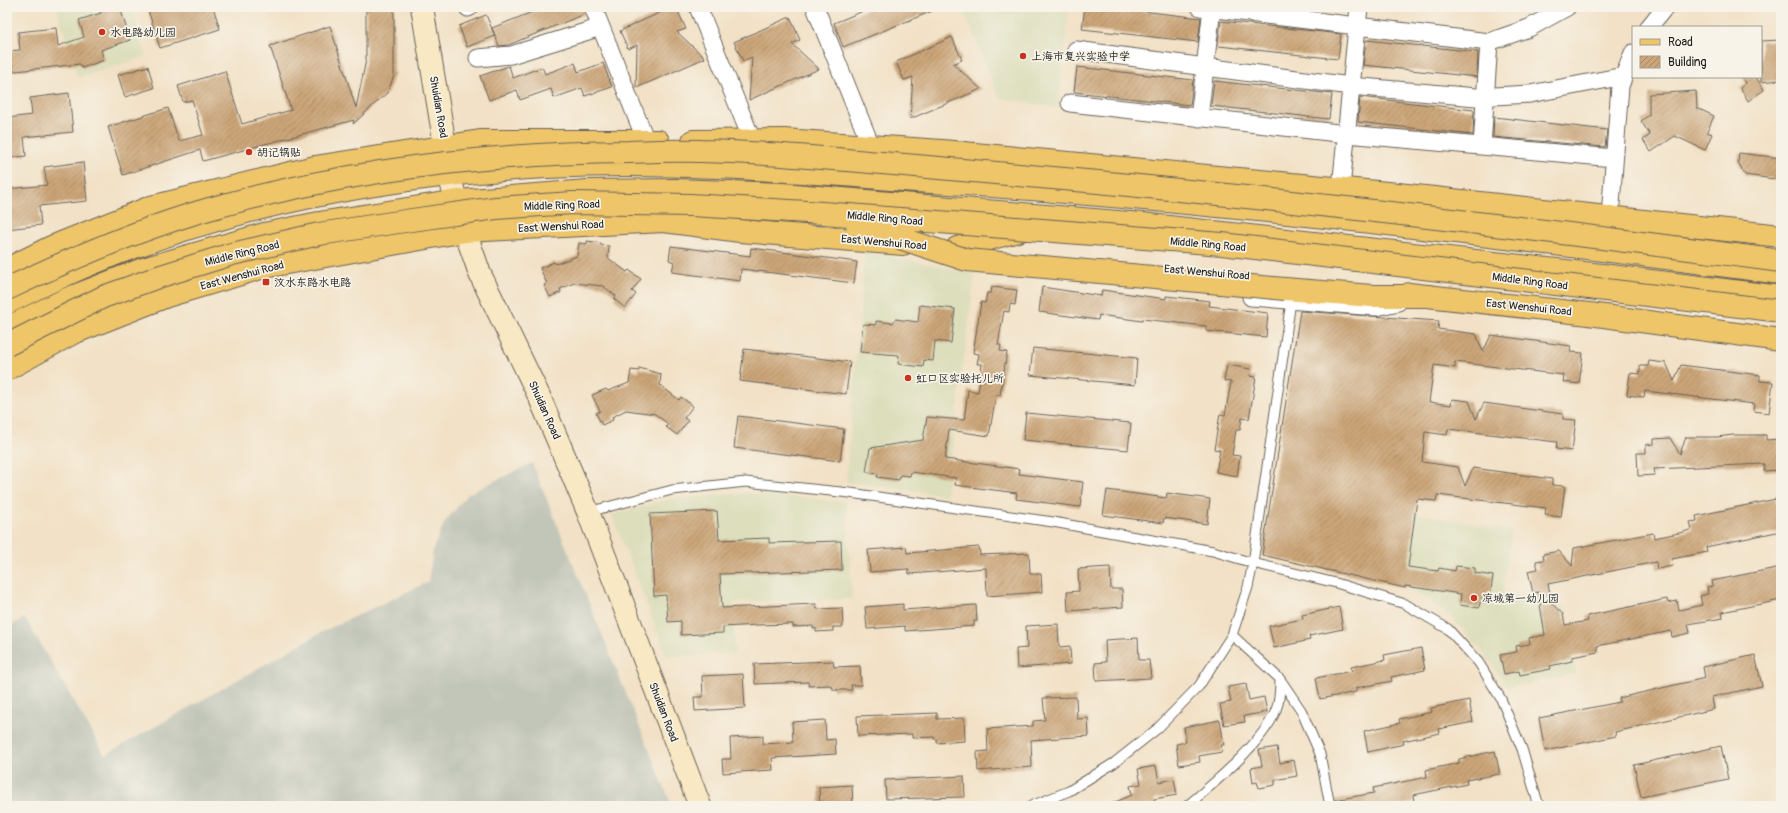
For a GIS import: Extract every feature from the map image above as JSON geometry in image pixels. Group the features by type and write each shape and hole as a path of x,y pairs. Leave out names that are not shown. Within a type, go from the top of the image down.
{"main road":[{"name":"Shuidian Road","path":"422,7 450,175 465,231 480,274 539,396 588,512 700,806"},
{"path":"7,269 48,248 151,207 315,167 445,146 480,142 784,140 870,146 1340,188 1781,236"},
{"path":"7,289 61,263 142,232 205,210 268,194 333,179 420,167 494,157 576,152 700,151 817,158 1024,175 1234,195 1619,240 1781,261"},
{"path":"960,153 1070,192"},
{"path":"7,303 49,281 175,231 249,211 349,188 450,175 548,167 623,165 796,171 1070,192 1220,206 1382,224 1781,273"},
{"path":"675,190 740,230"},
{"path":"7,328 67,299 143,269 271,233 319,223 457,201 587,191 675,190 782,194 1066,218 1277,238 1602,274 1781,297"},
{"path":"1382,224 1446,199"},
{"name":"Middle Ring Road","path":"7,345 103,297 161,276 232,254 319,234 496,208 573,203 691,204 1222,244 1781,311"},
{"path":"824,213 967,260 1288,295 1428,296"},
{"path":"957,248 1066,218"},
{"name":"East Wenshui Road","path":"7,369 73,333 102,321 167,296 264,267 465,231 664,221 740,230 1261,276 1588,314 1781,340"},
{"path":"80,268 114,222"},
{"path":"102,321 143,269"}],"street":[{"path":"593,7 646,141"},
{"path":"698,7 752,140"},
{"path":"815,7 870,146"},
{"path":"1340,188 1347,134 1359,7"},
{"path":"1199,118 1205,66 1206,8 1282,12 1357,26 1489,42 1529,28 1567,7"},
{"path":"1650,26 1665,7"},
{"path":"478,58 511,55 601,27"},
{"path":"1482,146 1489,42"},
{"path":"1076,50 1351,86 1476,97 1530,94 1624,76"},
{"path":"1610,217 1620,86 1632,56"},
{"path":"1070,103 1347,134 1614,158"},
{"path":"868,241 964,266 1288,295"}],"lane":[{"path":"1031,806 1069,791 1114,763 1157,729 1199,686 1232,635 1248,587 1253,563 1288,295"},
{"path":"588,512 672,490 746,482 850,493 1053,522 1213,551 1253,563 1336,583 1405,604 1448,629 1479,663 1501,699 1522,749 1539,806"},
{"path":"1232,635 1280,679 1301,710 1320,754 1330,806"},
{"path":"1187,806 1226,773 1266,727 1276,710 1281,694 1280,679"}],"shaded area":[{"name":"水电路幼儿园","path":"56,7 132,7 146,56 78,78"},
{"name":"上海市复兴实验中学","path":"963,7 1069,7 1058,108 999,98"},
{"name":"虹口区实验托儿所","path":"865,251 975,274 946,495 846,482"},
{"path":"532,463 672,806 7,806 7,628 25,618 105,755 322,632 428,582 434,546 445,522 468,494"},
{"path":"747,493 846,502 852,599 733,602 735,653 667,657 612,515 670,499"},
{"name":"凉城第一幼儿园","path":"1415,513 1512,531 1502,594 1563,604 1576,673 1508,688 1489,660 1460,626 1431,601 1405,588"}],"building":[{"path":"99,7 120,7 130,40 101,50 104,60 82,68 80,64 7,72 7,51 20,50 18,32 56,28 58,46 84,37 79,20 101,13"},
{"path":"147,7 213,7 220,29 160,48"},
{"path":"366,7 394,7 394,75 388,92 353,124 354,120 203,161 200,150 123,175 108,127 168,108 179,141 203,135 192,100 183,102 178,86 225,71 242,124 291,110 270,46 330,26 356,108 366,60"},
{"path":"545,7 583,7 585,14 508,45 499,46 492,28"},
{"path":"672,7 676,7 686,29 677,32 705,58 636,88 637,45 628,49 620,31"},
{"path":"873,7 940,8 843,47 834,23"},
{"path":"1085,7 1107,7 1201,18 1198,42 1082,29"},
{"path":"486,15 495,36 467,47 459,26"},
{"path":"790,17 800,40 792,44 819,69 749,100 752,57 743,61 734,42"},
{"path":"1221,21 1341,34 1338,59 1219,46"},
{"path":"952,37 962,60 953,64 981,89 910,119 913,77 904,80 896,62"},
{"path":"1366,40 1478,52 1477,77 1363,65"},
{"path":"1781,40 1781,80 1761,82 1762,41"},
{"path":"575,63 578,72 603,63 612,87 585,96 582,88 554,98 551,89 520,100 517,90 489,100 480,76 509,66 513,78 542,67 545,74"},
{"path":"148,66 154,88 125,97 118,75"},
{"path":"1077,67 1193,80 1190,105 1074,92"},
{"path":"1743,78 1757,78 1764,90 1748,101 1740,88 1746,83"},
{"path":"1214,81 1332,94 1329,119 1211,106"},
{"path":"1696,91 1697,108 1714,116 1707,132 1712,134 1705,150 1675,136 1651,152 1643,140 1650,135 1641,121 1649,115 1649,94"},
{"path":"69,93 73,132 24,137 26,156 7,158 7,118 32,115 30,98"},
{"path":"1360,97 1474,110 1473,135 1358,122"},
{"path":"1494,117 1607,130 1605,147 1493,137"},
{"path":"1739,153 1781,158 1781,180 1745,175 1738,162"},
{"path":"83,162 87,201 39,206 41,225 7,229 7,189 47,185 44,167"},
{"path":"587,241 609,246 608,258 627,272 629,270 641,279 632,291 636,294 625,308 614,299 616,296 603,286 574,283 560,289 561,292 550,297 544,285 547,284 540,268 554,262 556,264 577,256 579,243 587,244"},
{"path":"671,246 750,256 751,248 857,262 854,283 741,269 740,281 672,272 674,262 669,260"},
{"path":"992,287 1017,290 1015,305 1010,304 1009,312 1004,311 998,345 1001,345 1000,351 1007,352 1000,395 996,395 989,436 949,430 945,459 1020,469 1019,474 1083,482 1080,507 1016,499 1017,493 955,485 956,478 911,472 910,476 900,475 899,480 877,477 878,474 866,472 870,448 923,440 927,417 964,420 968,390 978,392 982,364 977,364 979,354 973,353 981,302 985,303 987,293 991,293"},
{"path":"1042,287 1101,296 1102,290 1166,299 1166,296 1210,301 1209,306 1268,313 1266,337 1206,331 1206,326 1142,319 1142,321 1099,315 1098,320 1039,312"},
{"path":"920,305 955,309 951,343 935,341 933,361 924,360 923,367 898,364 899,355 860,352 863,324 876,325 876,321 893,323 895,319 918,322"},
{"path":"1300,311 1439,321 1438,329 1476,334 1483,352 1491,335 1571,346 1570,352 1583,353 1579,384 1563,382 1564,375 1455,362 1455,368 1434,365 1429,402 1451,405 1452,399 1469,401 1476,419 1484,403 1563,414 1563,419 1576,420 1572,451 1556,449 1557,442 1448,429 1447,435 1425,432 1422,462 1458,467 1465,486 1473,468 1552,479 1552,485 1565,486 1561,517 1545,515 1546,508 1437,495 1436,501 1417,499 1408,567 1438,571 1439,568 1455,571 1456,566 1475,568 1475,573 1493,576 1489,603 1480,602 1479,608 1460,605 1461,594 1405,586 1405,588 1262,555"},
{"path":"1033,348 1137,358 1135,385 1030,375"},
{"path":"744,349 850,362 846,394 740,381"},
{"path":"1649,361 1666,363 1674,381 1681,365 1760,375 1760,381 1773,382 1769,413 1753,411 1754,404 1645,391 1644,397 1627,395 1630,373 1640,374 1640,366 1648,366"},
{"path":"1227,365 1251,369 1250,376 1256,377 1249,419 1242,418 1240,430 1236,430 1232,455 1240,456 1237,476 1216,472 1220,450 1214,449 1220,414 1225,415 1231,382 1224,381"},
{"path":"639,368 661,374 660,385 679,400 681,397 693,406 684,418 688,421 677,435 666,427 668,424 655,414 626,410 612,417 613,420 602,425 596,413 600,411 592,395 606,389 608,391 629,383 631,370 639,371"},
{"path":"1026,413 1131,423 1128,450 1023,440"},
{"path":"738,416 844,429 840,461 734,448"},
{"path":"1733,435 1766,435 1766,440 1779,439 1780,470 1764,471 1764,464 1654,469 1655,475 1638,476 1637,453 1646,453 1646,445 1654,444 1654,439 1670,438 1680,454 1686,437 1717,437"},
{"path":"1107,490 1166,498 1167,493 1210,499 1207,524 1164,518 1163,523 1103,515"},
{"path":"1776,499 1777,504 1781,503 1781,531 1706,547 1707,552 1672,559 1673,566 1657,569 1656,562 1548,584 1552,604 1563,614 1565,625 1588,621 1587,616 1667,599 1668,603 1677,601 1679,610 1702,605 1700,596 1708,594 1707,587 1713,586 1712,581 1781,567 1781,600 1722,612 1723,618 1688,624 1690,633 1672,637 1671,631 1597,646 1598,652 1572,657 1572,661 1550,666 1551,669 1520,675 1519,671 1504,674 1500,655 1517,652 1516,646 1530,644 1529,638 1545,635 1538,592 1533,593 1528,571 1538,569 1536,561 1544,560 1543,554 1559,551 1572,566 1574,548 1653,533 1654,538 1684,532 1692,529 1690,522 1697,521 1696,516"},
{"path":"717,511 719,540 769,538 769,543 841,541 842,570 720,574 722,608 816,604 817,609 842,608 843,627 833,627 833,631 816,632 816,628 813,629 813,626 793,627 793,624 757,625 723,627 723,633 681,635 681,621 668,622 666,595 654,596 650,514"},
{"path":"906,547 907,553 979,547 980,555 1029,553 1030,574 1041,574 1042,592 987,596 986,568 909,574 908,569 870,572 868,550"},
{"path":"1110,567 1111,589 1122,589 1123,607 1068,611 1067,592 1079,591 1078,569"},
{"path":"903,604 903,610 976,605 977,621 974,621 974,626 905,631 905,626 867,629 865,607"},
{"path":"1339,607 1343,629 1309,636 1310,640 1274,648 1269,626 1303,619 1302,615"},
{"path":"1058,624 1059,647 1070,646 1071,664 1017,668 1016,649 1027,648 1026,626"},
{"path":"1138,638 1139,660 1149,660 1151,678 1096,681 1095,663 1106,662 1105,640"},
{"path":"1421,648 1425,670 1391,677 1392,681 1356,688 1356,692 1320,699 1316,678 1352,671 1351,667 1385,660 1384,655"},
{"path":"1755,655 1762,686 1712,697 1714,709 1615,732 1616,736 1545,751 1539,718 1620,702 1619,698 1705,678 1703,667"},
{"path":"833,661 834,667 860,666 861,685 851,685 852,690 833,690 833,687 830,687 830,685 809,686 808,682 755,684 754,664"},
{"path":"743,674 745,708 695,711 694,697 703,697 702,676"},
{"path":"1246,684 1249,700 1264,697 1267,712 1244,716 1245,722 1224,725 1220,704 1231,702 1228,687"},
{"path":"1076,697 1077,719 1088,718 1089,736 1031,740 1032,767 978,771 977,752 988,751 987,729 1033,726 1033,721 1045,720 1043,698"},
{"path":"1469,700 1473,722 1439,729 1440,733 1403,741 1404,744 1368,752 1364,731 1400,723 1399,719 1432,712 1431,708"},
{"path":"937,713 937,719 964,718 965,741 937,743 937,739 934,739 934,737 912,738 912,734 858,736 857,716"},
{"path":"825,720 826,740 835,739 836,754 772,758 773,770 723,773 722,759 731,759 730,738 763,736 763,744 793,742 792,722"},
{"path":"1220,720 1224,745 1221,745 1222,752 1199,756 1200,762 1179,765 1176,744 1186,742 1184,727"},
{"path":"1721,746 1728,779 1641,797 1634,765"},
{"path":"1277,747 1280,763 1294,760 1297,776 1275,780 1275,785 1259,788 1257,782 1253,783 1251,768 1262,766 1259,750"},
{"path":"1495,751 1500,774 1466,780 1467,784 1413,795 1414,803 1397,806 1336,806 1335,800 1374,793 1373,788 1427,777 1426,770 1459,763 1459,759"},
{"path":"1156,766 1159,782 1174,779 1177,795 1154,799 1155,804 1143,806 1106,806 1132,795 1130,786 1141,784 1138,769"},
{"path":"964,776 965,797 886,799 885,780"},
{"path":"852,785 853,806 820,806 819,787"}],"place":[{"name":"水电路幼儿园","path":"102,32"},
{"name":"上海市复兴实验中学","path":"1023,56"},
{"name":"胡记锅贴","path":"249,152"},
{"name":"汶水东路水电路","path":"266,282"},
{"name":"虹口区实验托儿所","path":"908,378"},
{"name":"凉城第一幼儿园","path":"1474,598"}]}
